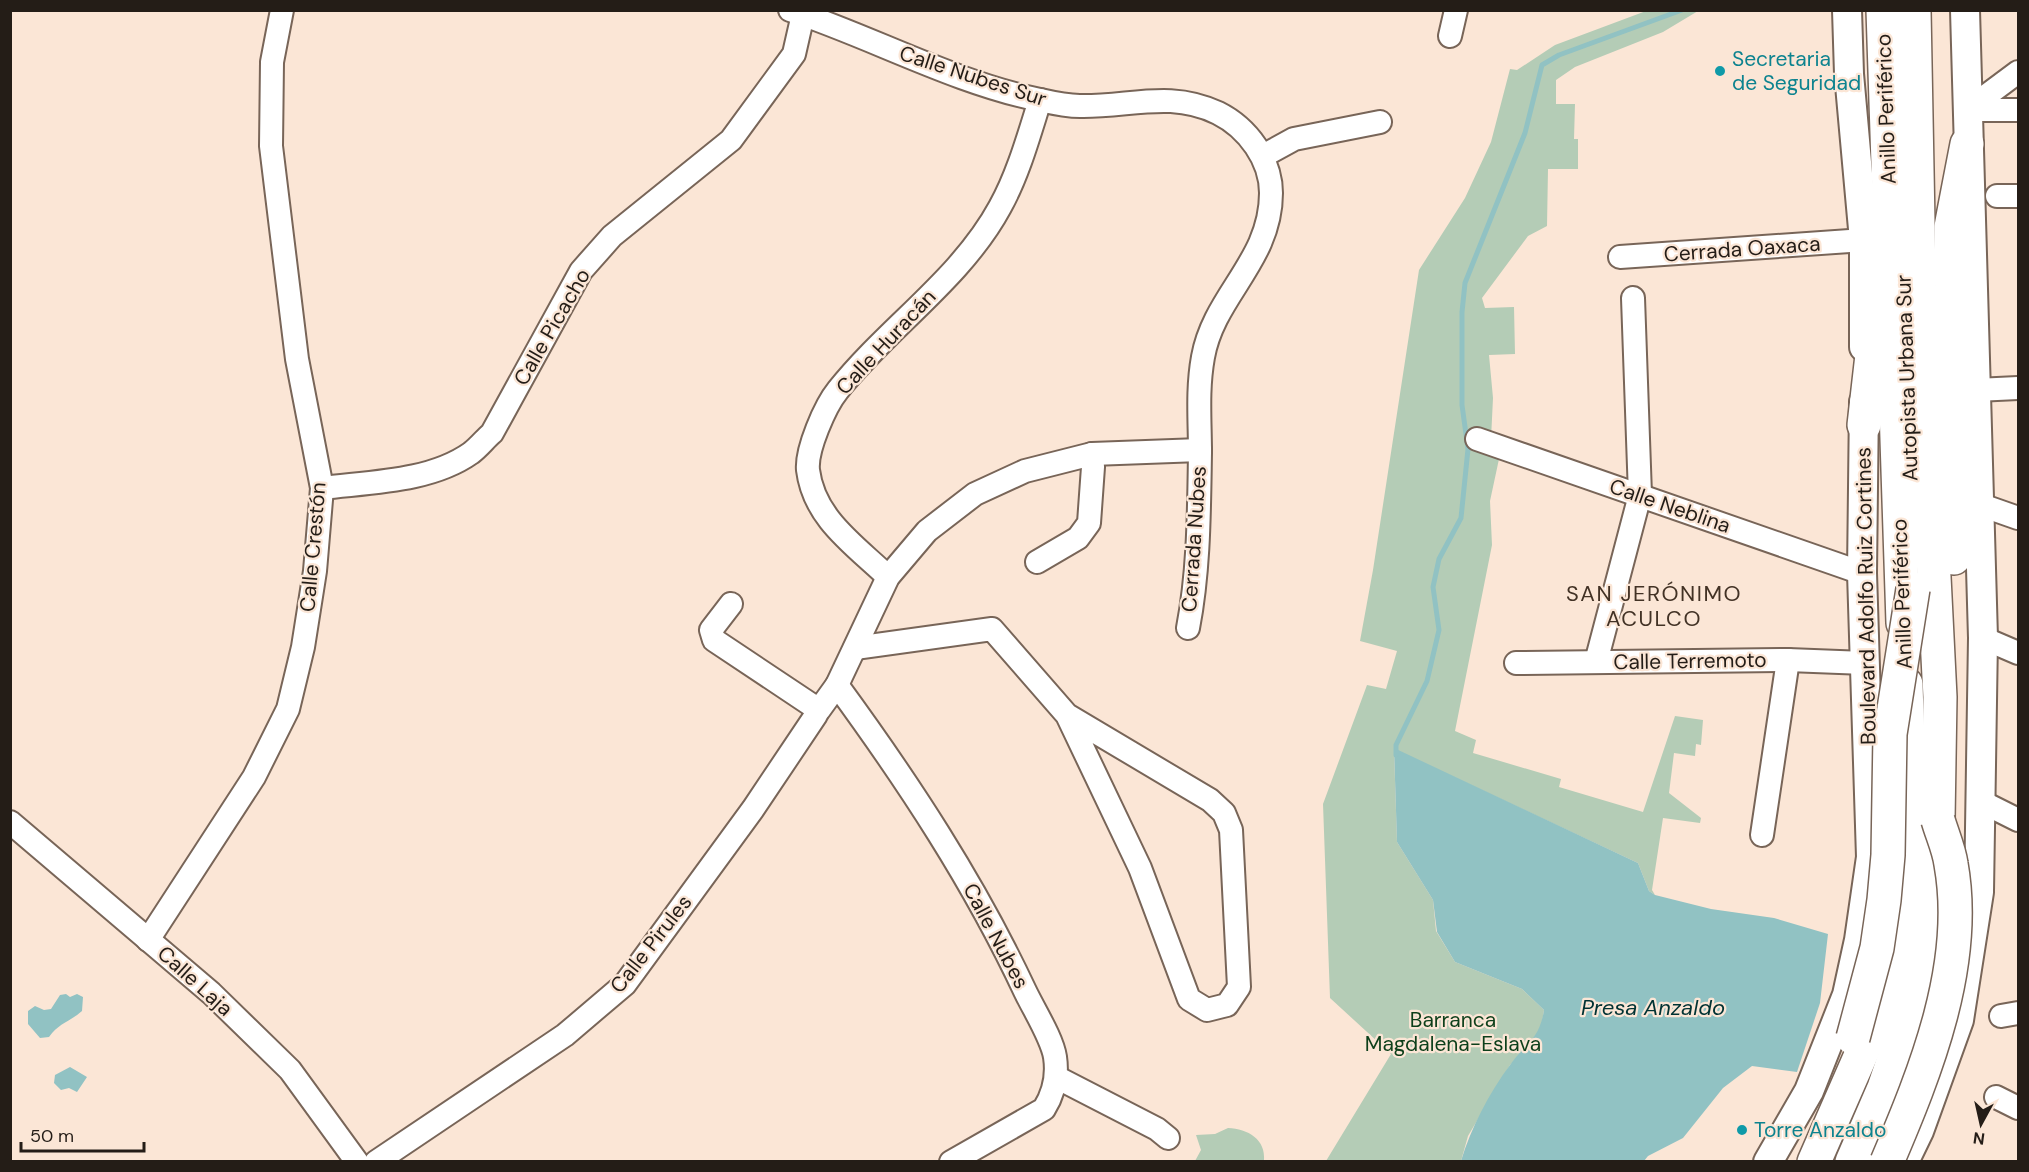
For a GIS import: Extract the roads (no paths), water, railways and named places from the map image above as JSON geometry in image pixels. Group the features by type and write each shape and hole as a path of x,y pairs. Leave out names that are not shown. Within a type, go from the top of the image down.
{"highway":[{"name":"Anillo Periférico","path":"1814,1161 1878,1016 1904,910 1909,777 1888,211 1883,10"},
{"name":"Autopista Urbana Sur","path":"1830,1161 1870,1077 1898,987 1919,866 1895,10"},
{"name":"Autopista Urbana Sur","path":"1852,1161 1884,1088 1915,997 1933,885 1938,820 1940,697 1919,276 1914,10"},
{"name":"Anillo Periférico","path":"1867,1161 1899,1091 1936,965 1946,658 1932,264 1927,10"},
{"path":"1946,658 1955,602 1951,227 1968,144"},
{"path":"1864,425 1888,211"},
{"path":"1796,1161 1832,1090 1853,1038 1878,948 1888,855 1890,734 1913,588"},
{"path":"1887,1161 1912,1104 1948,993 1954,907 1951,863 1938,820"}],"main road":[{"name":"Boulevard Adolfo Ruiz Cortines","path":"1768,1161 1809,1091 1847,995 1859,940 1871,857 1862,573 1864,240 1849,74 1847,10"},
{"path":"1904,1161 1919,1131 1959,1020 1979,892 1983,638 1981,505 1965,10"},
{"path":"1878,1161 1916,1071 1942,984 1951,907 1982,746"}],"street":[{"name":"Calle Crestón","path":"148,940 254,777 288,709 303,647 311,592 322,488 297,359 271,146 272,62 282,10"},
{"path":"1450,36 1456,10"},
{"name":"Calle Picacho","path":"322,488 407,477 439,469 471,453 492,433 581,271 612,236 731,140 794,54 800,12"},
{"name":"Calle Nubes Sur","path":"800,12 914,58 1040,100 1080,106 1140,100 1187,101 1220,114 1250,137 1263,156 1271,191 1268,229 1253,263 1218,312 1207,341 1198,397 1200,450"},
{"path":"1967,110 2019,72"},
{"name":"Calle Huracán","path":"888,577 847,542 830,522 816,498 808,470 812,441 836,392 965,258 1000,207 1040,100"},
{"path":"1967,110 2019,110"},
{"path":"1263,156 1294,139 1380,122"},
{"name":"Cerrada Oaxaca","path":"1620,257 1864,240"},
{"path":"1596,662 1640,495 1633,298"},
{"path":"1976,390 2019,388"},
{"name":"Calle Neblina","path":"1477,439 1862,573"},
{"name":"Calle Pirules","path":"376,1161 566,1035 625,984 753,809 817,712 837,686 888,577 927,531 975,494 1025,471 1092,453 1200,450"},
{"name":"Cerrada Nubes","path":"1188,628 1195,590 1200,450"},
{"path":"1037,562 1077,538 1089,523 1092,453"},
{"path":"1981,505 2019,518"},
{"path":"730,604 711,630 714,640 817,712"},
{"path":"855,648 992,629 1067,715 1140,868 1189,999 1207,1010 1227,1005 1239,987 1232,839 1224,813 1210,800 1067,715"},
{"path":"1983,638 2019,653"},
{"path":"1762,835 1788,660"},
{"name":"Calle Terremoto","path":"1516,663 1788,660 1865,663"},
{"name":"Calle Nubes","path":"837,686 915,795 984,910 1055,1056 1056,1077 1053,1094 1044,1109 951,1161"},
{"path":"1982,802 2019,820"},
{"name":"Calle Laja","path":"10,822 211,993 290,1071 357,1161"},
{"path":"1056,1077 1157,1129 1167,1138"},
{"path":"1996,1097 2019,1108"}],"water":[{"name":"Presa Anzaldo","path":"1394,748 1638,863 1649,891 1655,895 1711,909 1774,918 1828,934 1820,1003 1797,1072 1752,1066 1723,1088 1683,1138 1648,1156 1644,1161 1461,1161 1475,1124 1488,1099 1510,1065 1535,1035 1544,1010 1522,989 1455,962 1437,932 1433,900 1397,842"},
{"path":"66,994 70,997 77,994 83,997 82,1011 56,1029 49,1037 40,1038 28,1024 28,1011 35,1006 44,1010 51,1009 60,995"},
{"path":"70,1067 87,1077 77,1092 69,1088 61,1090 54,1083 55,1075"}],"waterway":[{"path":"1396,755 1396,745 1427,681 1439,630 1433,587 1439,559 1461,518 1468,449 1462,405 1462,312 1465,283 1525,133 1542,65 1559,55 1682,10"}],"place":[{"name":"Secretaria de Seguridad","path":"1720,71"},
{"name":"Torre Anzaldo","path":"1742,1130"}],"district":[{"name":"SAN JERÓNIMO ACULCO","path":"1654,606"}],"park label":[{"name":"Barranca Magdalena-Eslava","path":"1453,1032"}]}
